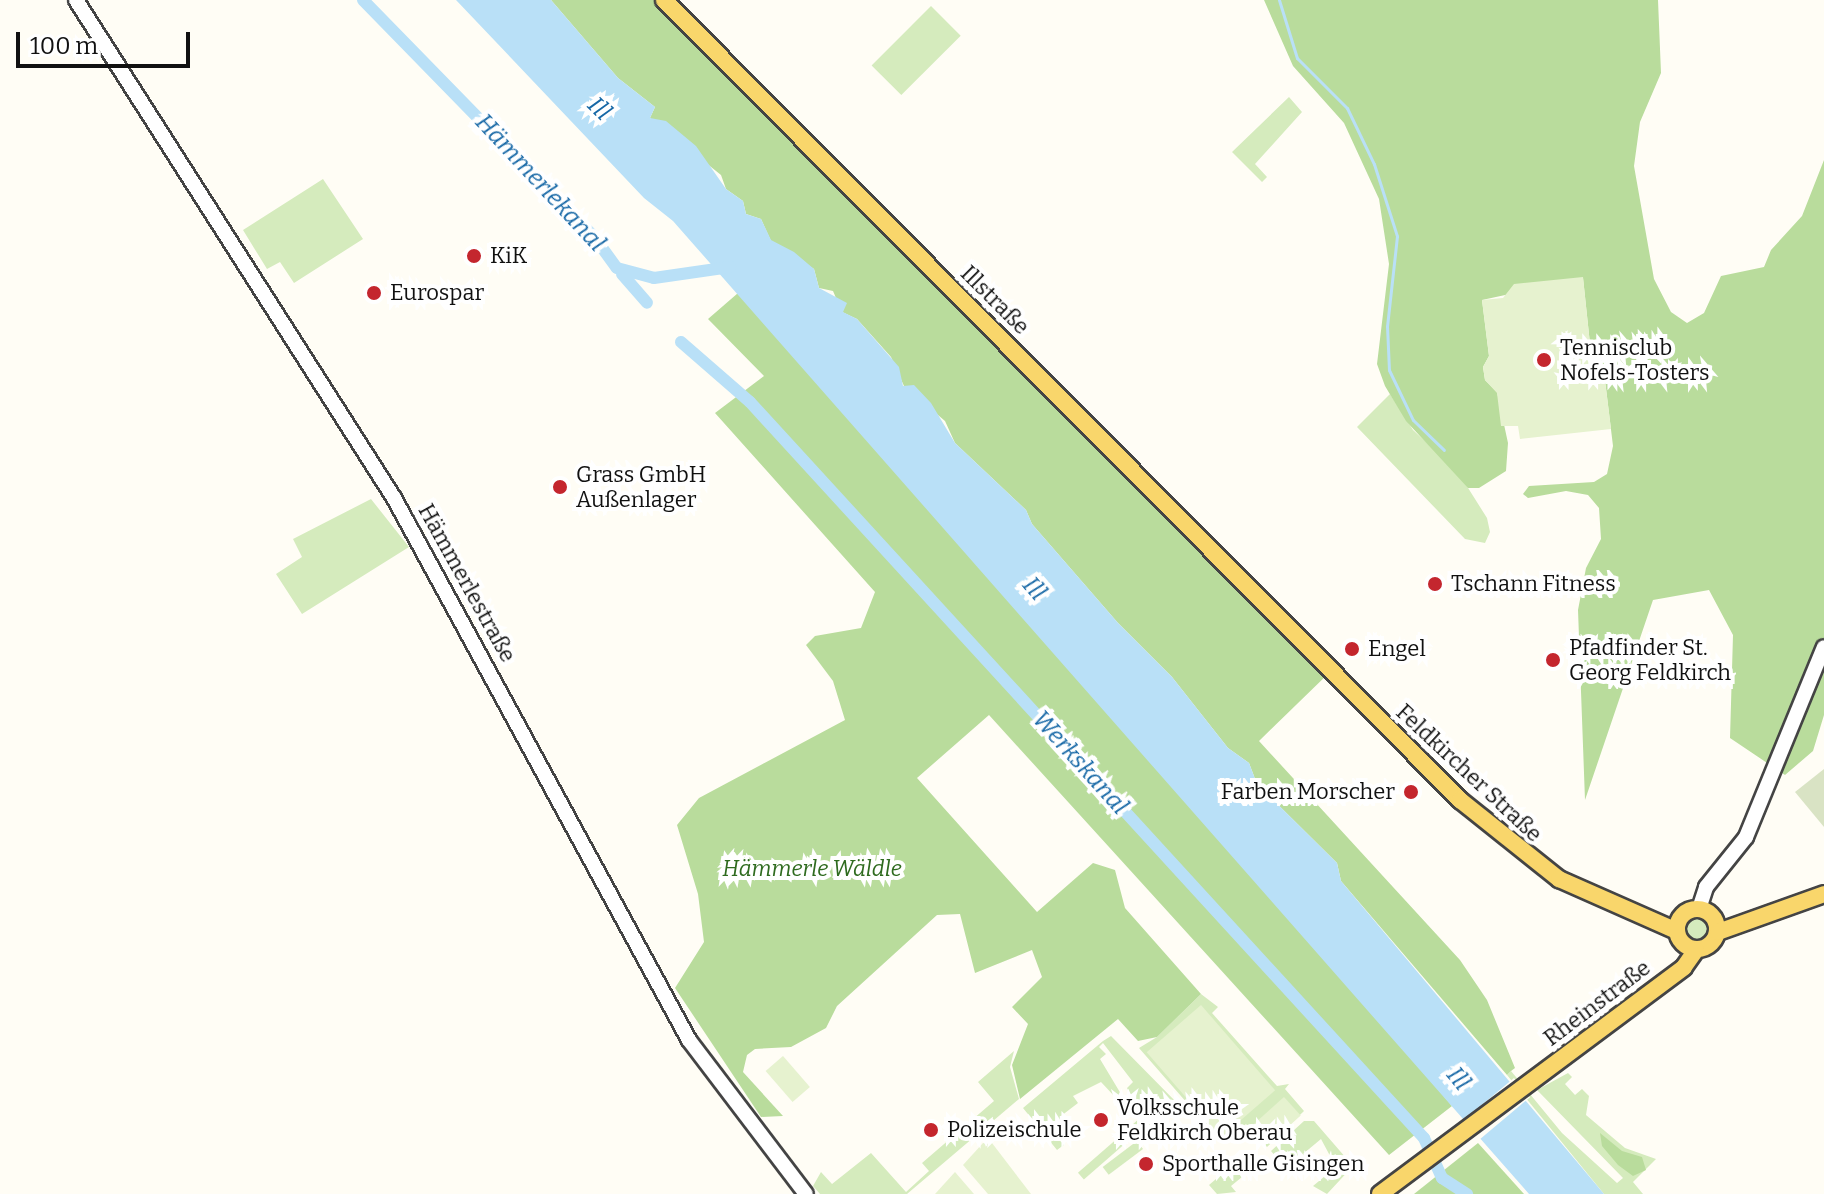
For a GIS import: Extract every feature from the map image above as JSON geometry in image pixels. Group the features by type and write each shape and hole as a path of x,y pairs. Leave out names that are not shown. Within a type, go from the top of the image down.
{"main road":[{"name":"Illstraße","path":"664,0 1293,632"},
{"name":"Feldkircher Straße","path":"1293,632 1511,845 1568,885 1684,936"},
{"path":"1717,926 1760,917 1824,894"},
{"path":"1699,909 1717,926 1709,946 1684,936 1699,909"},
{"name":"Rheinstraße","path":"1380,1194 1672,974 1684,936"}],"street":[{"name":"Hämmerlestraße","path":"76,0 394,498 689,1040 806,1194"},
{"path":"1699,909 1706,887 1746,837 1824,647"}],"green space":[{"path":"551,0 664,0 1331,671 1259,741 1460,960 1487,1000 1515,1068 1507,1075 1341,881 1337,863 1257,784 1249,763 1228,748 1172,677 1118,623 1032,524 1026,510 955,443 945,421 904,386 891,357 857,319 842,312 833,291 819,288 814,269 771,241 761,219 746,214 743,201 726,189 721,175 650,118 655,107 618,78"},
{"path":"1264,0 1658,0 1661,73 1640,122 1634,166 1654,279 1671,312 1687,323 1704,313 1721,276 1764,267 1771,250 1802,216 1824,160 1824,715 1813,751 1785,775 1730,738 1733,635 1709,590 1653,600 1585,800 1578,610 1586,568 1601,539 1599,508 1588,495 1566,491 1528,498 1523,494 1529,486 1594,482 1607,474 1613,446 1603,364 1590,344 1583,278 1482,300 1489,356 1483,367 1485,380 1497,392 1508,443 1506,471 1479,488 1468,488 1406,421 1385,386 1377,364 1389,264 1379,199 1344,123 1293,66"},
{"path":"931,6 961,36 901,95 872,65"},
{"path":"1289,97 1302,112 1255,164 1267,177 1262,182 1232,152"},
{"path":"323,179 363,239 294,283 280,262 267,269 243,230"},
{"name":"Tennisclub Nofels-Tosters","path":"1583,277 1590,344 1603,364 1611,429 1520,439 1518,426 1501,426 1497,393 1485,380 1483,367 1489,356 1482,300 1503,298 1514,284"},
{"name":"Hämmerle Wäldle","path":"738,293 1452,1106 1389,1155 989,715 917,778 1037,912 1093,863 1115,870 1125,908 1201,994 1157,1037 1138,1041 1118,1019 1020,1099 1012,1065 1028,1024 1012,1007 1042,977 1032,950 975,973 960,914 937,915 837,1006 826,1028 791,1047 755,1049 747,1055 743,1072 783,1116 761,1117 675,988 704,942 698,894 677,825 699,798 845,720 833,681 806,645 815,636 861,628 875,592 715,413 764,376 708,319"},
{"path":"1390,394 1413,430 1458,472 1487,518 1490,532 1485,543 1465,539 1357,427"},
{"path":"371,499 409,547 302,614 276,574 302,557 293,539"},
{"path":"1824,769 1824,827 1795,792"},
{"path":"1697,918 1706,921 1709,930 1706,939 1697,942 1688,939 1685,930 1688,921"},
{"path":"1201,994 1218,1007 1212,1013 1277,1086 1289,1084 1285,1089 1304,1111 1267,1147 1246,1124 1222,1143 1139,1048 1157,1037"},
{"path":"1201,1005 1275,1090 1221,1138 1147,1052"},
{"path":"1111,1036 1181,1107 1143,1140 1131,1126 1142,1116 1127,1088 1133,1082 1103,1043 1099,1047 1106,1054 1100,1059 1121,1094 1116,1098 1101,1082 1073,1096 1078,1103 1061,1116 1065,1122 1054,1132 1065,1144 1057,1150 1023,1108"},
{"path":"1014,1051 1010,1067 1019,1099 907,1194 820,1194 813,1186 821,1172 832,1184 871,1153 906,1192 929,1171 922,1163 994,1101 978,1082"},
{"path":"783,1056 810,1087 793,1102 766,1071"},
{"path":"1511,1071 1562,1133 1617,1183 1623,1178 1537,1090 1568,1073 1572,1077 1565,1084 1575,1095 1582,1089 1589,1096 1586,1115 1625,1148 1656,1159 1633,1182 1643,1194 1604,1194 1507,1075"},
{"path":"1284,1097 1301,1116 1271,1142 1254,1124"},
{"path":"1304,1121 1314,1121 1353,1166 1327,1194 1313,1186 1336,1167 1321,1139 1303,1154 1307,1159 1297,1168 1288,1158 1281,1163 1271,1151"},
{"path":"1127,1130 1133,1137 1084,1179 1078,1173"},
{"path":"1600,1133 1622,1151 1642,1157 1646,1170 1633,1176 1618,1165 1602,1146"},
{"path":"1137,1141 1143,1149 1109,1175 1103,1167"},
{"path":"983,1143 992,1143 1031,1194 988,1194 963,1165"},
{"path":"1478,1143 1524,1194 1414,1194"},
{"path":"1244,1155 1249,1160 1237,1170 1242,1177 1231,1186 1236,1192 1217,1194 1209,1185"},
{"path":"955,1172 974,1194 935,1194"}],"water":[{"name":"Ill","path":"456,0 551,0 618,78 655,107 650,118 666,121 696,146 726,189 743,201 746,214 761,219 771,240 794,252 814,269 819,288 847,303 843,312 857,319 899,367 903,386 914,385 931,403 955,443 1026,510 1032,524 1118,623 1172,677 1228,748 1249,763 1257,784 1337,863 1341,881 1604,1194 1529,1194 673,221 644,198"}],"pier":[{"path":"1514,1078 1530,1097 1477,1142 1461,1122"}],"waterway":[{"name":"Hämmerlekanal","path":"363,0 595,238 617,268 654,278 730,267"},
{"path":"1279,0 1297,58 1347,108 1374,164 1397,236 1387,326 1389,370 1413,420 1444,450"},
{"name":"Werkskanal","path":"622,274 647,303"},
{"name":"Werkskanal","path":"681,342 750,402 1424,1138 1442,1178 1467,1194"}],"place":[{"name":"KiK","path":"474,256"},
{"name":"Eurospar","path":"374,293"},
{"name":"Tennisclub Nofels-Tosters","path":"1544,360"},
{"name":"Grass GmbH Außenlager","path":"560,487"},
{"name":"Tschann Fitness","path":"1435,584"},
{"name":"Engel","path":"1352,649"},
{"name":"Pfadfinder St. Georg Feldkirch","path":"1553,660"},
{"name":"Farben Morscher","path":"1411,792"},
{"name":"Volksschule Feldkirch Oberau","path":"1101,1120"},
{"name":"Polizeischule","path":"931,1130"},
{"name":"Sporthalle Gisingen","path":"1146,1164"}]}
